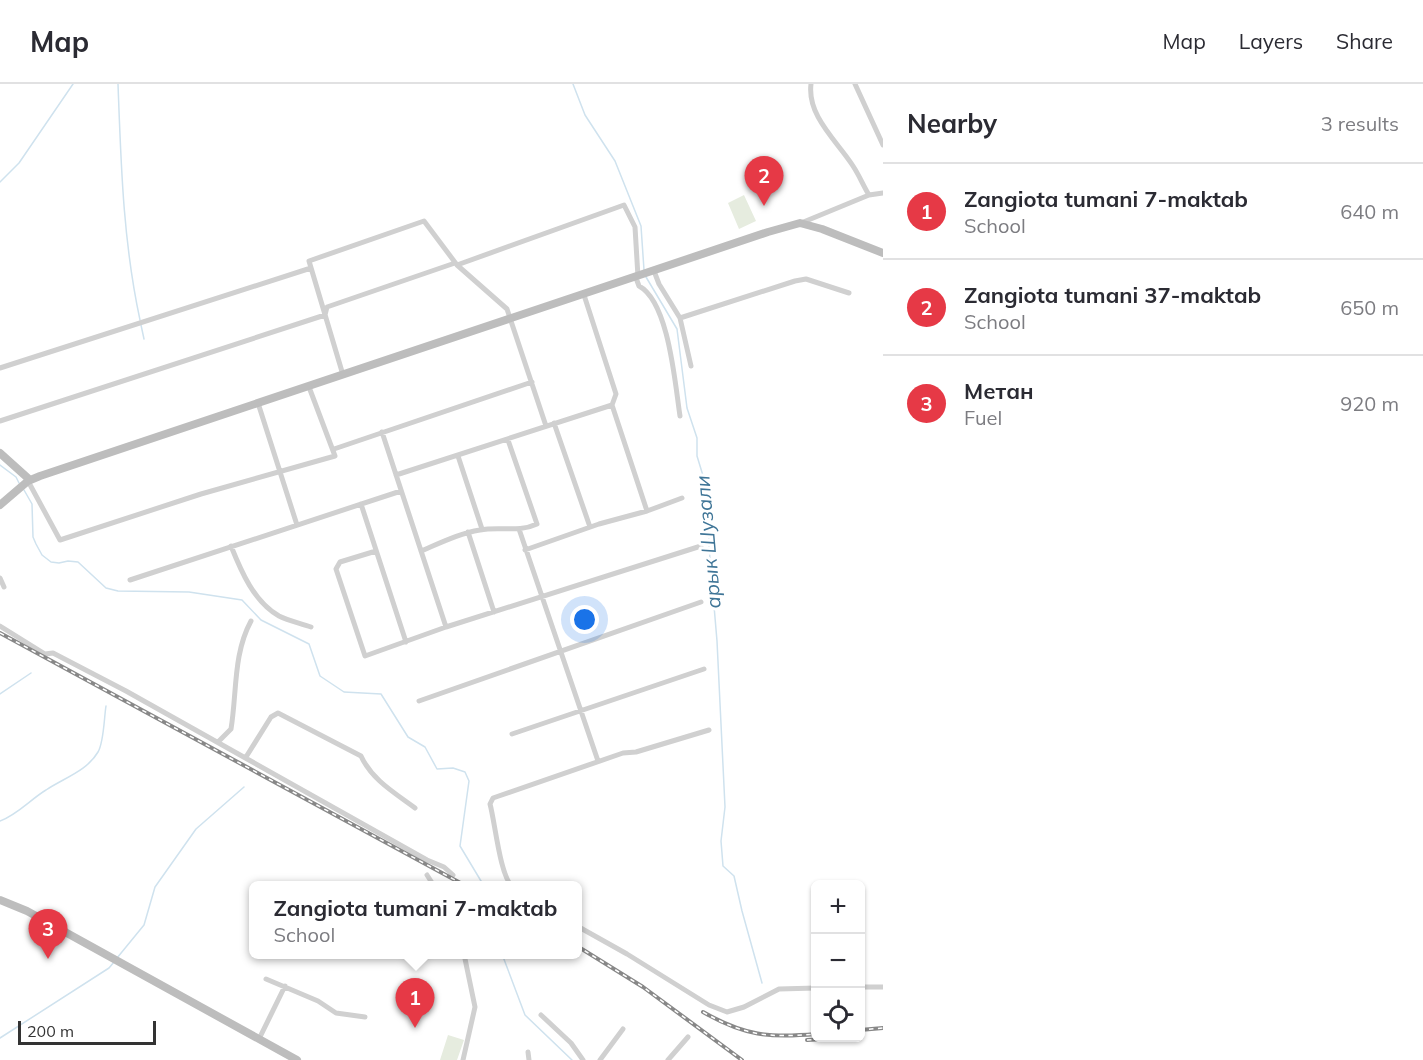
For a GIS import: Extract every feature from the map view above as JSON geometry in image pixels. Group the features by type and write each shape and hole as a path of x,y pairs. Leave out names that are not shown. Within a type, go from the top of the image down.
{"main road":[{"path":"0,505 29,481 768,232 800,223 822,229 883,253"},
{"path":"0,453 29,481"},
{"path":"0,900 27,911 297,1060"}],"street":[{"path":"810,84 809,94 822,123 853,166 869,195"},
{"path":"855,84 883,145"},
{"path":"800,223 869,195 883,193"},
{"path":"325,315 327,307 624,205 635,227 644,275 639,286 646,290 666,331 680,416"},
{"path":"343,375 309,261 424,221 456,264 507,309 546,426"},
{"path":"0,368 311,268"},
{"path":"644,275 659,284 680,318 691,366"},
{"path":"680,318 806,279 849,292"},
{"path":"584,295 616,394 612,405 647,511"},
{"path":"0,421 325,315"},
{"path":"334,449 532,382"},
{"path":"29,481 60,540 201,494 335,456 309,387"},
{"path":"258,403 297,525"},
{"path":"396,475 612,405"},
{"path":"554,423 590,527"},
{"path":"382,432 446,627"},
{"path":"421,551 468,532 482,529 525,529 537,524 508,440"},
{"path":"458,456 482,529"},
{"path":"130,580 401,491"},
{"path":"525,550 682,498"},
{"path":"361,504 406,642"},
{"path":"519,529 598,761"},
{"path":"468,532 494,612"},
{"path":"231,546 240,569 255,594 278,615 310,627"},
{"path":"376,551 340,562 336,569 365,656 446,627 701,546"},
{"path":"0,578 4,587"},
{"path":"419,701 701,602"},
{"path":"219,741 231,729 240,650 244,633 251,621"},
{"path":"0,626 45,654 53,653 66,659 219,741 417,854 444,867 453,875"},
{"path":"512,734 704,669"},
{"path":"246,757 271,717 278,713 362,756 367,769 388,789 415,808"},
{"path":"508,881 490,804 493,798 622,753 636,752 709,730"},
{"path":"427,875 431,881"},
{"path":"582,929 709,1005 727,1012 744,1007 778,989 811,988"},
{"path":"463,1060 474,1007 465,959"},
{"path":"266,979 318,1001 336,1013 365,1017"},
{"path":"259,1039 285,986"},
{"path":"865,987 883,987"},
{"path":"541,1015 571,1043 583,1060"},
{"path":"600,1060 622,1029"},
{"path":"668,1060 688,1037"},
{"path":"528,1052 529,1060"}],"shaded area":[{"path":"744,195 756,221 739,229 728,203"},
{"path":"448,1035 464,1040 457,1060 440,1060"}],"waterway":[{"path":"0,182 19,163 73,84"},
{"path":"118,84 126,232 140,320"},
{"name":"арык Шузали","path":"573,84 585,115 615,161 641,226 644,270"},
{"name":"арык Шузали","path":"646,277 677,329 687,408 697,438 697,456 708,492 709,547 717,641 725,807 721,841 723,866 734,876 762,983"},
{"path":"141,325 144,339"},
{"path":"0,465 16,477 19,483"},
{"path":"24,490 32,504 33,537 42,555 51,562 78,562 106,588 118,591 189,592 242,600 261,620 309,644 320,676 344,692 381,694 408,737 425,747 437,769 453,768 465,772 469,781 460,846 481,881"},
{"path":"0,694 31,673"},
{"path":"0,821 93,759 102,742 106,706"},
{"path":"117,958 144,925 155,887 196,829 244,787"},
{"path":"504,959 525,1015 572,1060"},
{"path":"0,1038 109,968 114,962"}],"railway":[{"path":"0,633 457,881"},
{"path":"582,949 643,987 742,1060"},
{"path":"703,1012 745,1031 784,1036 811,1034"},
{"path":"865,1030 883,1028"},
{"path":"807,1040 811,1040"}],"place":[{"name":"Zangiota tumani 37-maktab","path":"764,206"},
{"name":"Метан","path":"48,959"},
{"name":"Zangiota tumani 7-maktab","path":"415,1028"}]}
